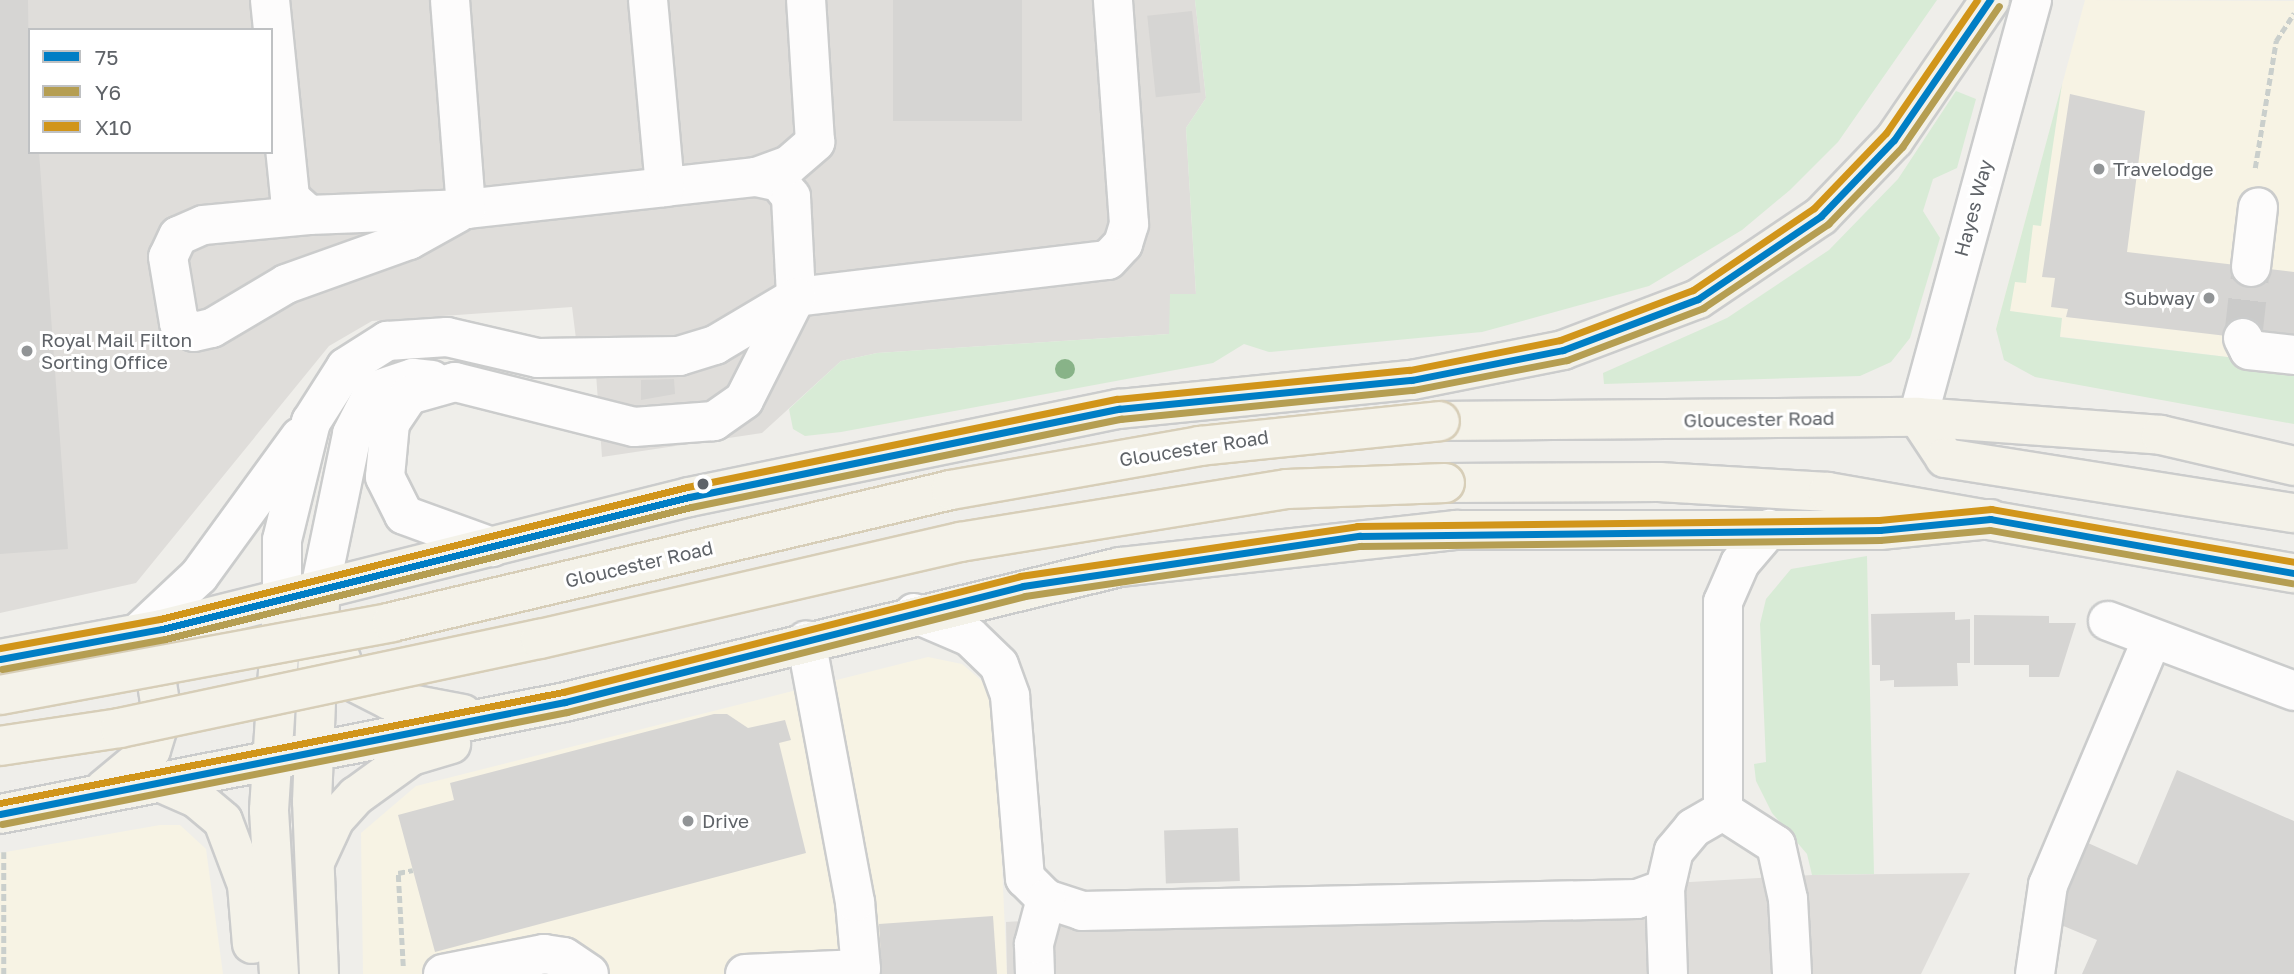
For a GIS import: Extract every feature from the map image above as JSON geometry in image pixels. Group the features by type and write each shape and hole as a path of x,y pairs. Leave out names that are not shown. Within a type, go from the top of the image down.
{"main road":[{"path":"0,659 137,634 689,497 1119,409 1412,380 1563,350 1698,299 1821,216 1894,140 1990,0"},
{"path":"1918,417 1945,458 2294,513"},
{"name":"Gloucester Road","path":"0,695 112,677 393,622 951,490 1200,446 1440,421 1918,417 2161,435 2294,466"},
{"path":"0,746 120,728 960,542 1287,489 1445,483 1719,484 1828,492 2294,573"},
{"path":"2,830 102,791 313,753 565,702 914,613 1121,567 1359,536 1769,529 1880,530 1990,519"},
{"path":"378,575 341,614 339,652 348,679 428,710"},
{"path":"319,974 313,753 318,692 320,589"},
{"path":"279,974 269,810 276,758 283,652 282,597"},
{"path":"137,634 243,634 283,652 318,692 379,710 428,710 486,716"},
{"path":"82,645 143,660 160,699 151,750 102,791"},
{"path":"315,862 335,819 356,796 411,756 565,702"},
{"path":"157,781 196,798 223,821 247,885 255,974"}],"street":[{"path":"270,0 272,28"},
{"path":"450,0 466,209"},
{"path":"649,0 665,187"},
{"path":"466,209 409,240 285,284 212,328 194,332 179,323 167,257 178,236 202,225 309,215 466,209 756,177 789,165 814,142 806,0"},
{"path":"137,634 199,576 311,422 346,366 387,341 447,337 538,358 679,356 715,345 796,297 1108,260 1123,244 1129,224 1113,0"},
{"name":"Hayes Way","path":"1918,417 2032,0"},
{"path":"273,34 290,198 309,215"},
{"path":"320,589 352,434 374,391 413,378 455,382 634,427 714,422 744,400 796,297 791,197 779,183 756,177"},
{"path":"2251,267 2256,194"},
{"path":"2243,338 2249,349 2294,355"},
{"path":"455,382 409,395 390,423 385,477 404,515 492,547"},
{"path":"282,597 282,540 311,422"},
{"path":"1723,811 1723,602 1740,564 1769,529"},
{"path":"914,613 970,637 999,665 1010,696 1025,878 1046,899 1082,911 1637,899 1665,889"},
{"path":"2108,621 2294,691"},
{"path":"2035,974 2048,885 2152,639"},
{"path":"745,974 860,969 855,902 806,641"},
{"path":"1668,974 1665,889 1674,851 1693,828 1723,811"},
{"path":"1723,811 1776,845 1788,899 1792,974"},
{"path":"1035,974 1034,944 1046,899"},
{"path":"443,974 544,954 564,957 589,974"}],"path":[{"path":"2256,194 2276,41 2294,13"},
{"path":"2,830 4,974"},
{"path":"404,974 398,873 413,870"}],"shaded area":[{"name":"Royal Mail Filton Sorting Office","path":"0,0 1195,0 1206,98 1186,128 1196,294 1169,334 877,353 841,361 762,433 602,457 594,346 577,347 572,307 372,321 329,346 136,583 0,613"},
{"path":"2085,0 2294,1 2294,365 1996,329"},
{"name":"Drive","path":"928,657 962,664 994,691 1007,974 363,974 361,833 416,786"},
{"path":"160,825 180,825 206,849 223,974 0,974 0,853"},
{"path":"1970,873 1921,974 1007,974 1006,922 1812,875"}],"green space":[{"path":"1195,0 1937,0 1838,142 1790,190 1742,230 1649,286 1482,332 1269,352 1244,344 1213,363 841,432 805,436 793,429 789,409 841,361 877,353 1169,334 1170,294 1196,294 1186,128 1206,98"},
{"path":"2062,84 2041,226 2033,225 2026,283 2015,282 2010,311 2062,318 2060,337 2294,365 2294,424 2035,377 2004,360 1996,329"},
{"path":"1956,91 1976,99 1957,168 1933,179 1923,211 1940,238 1910,338 1891,362 1860,376 1604,384 1603,373 1727,318 1829,250 1898,179"},
{"path":"1867,556 1874,874 1812,875 1807,854 1772,813 1756,781 1754,764 1766,762 1760,624 1766,599 1791,569"}],"building":[{"name":"Royal Mail Filton Sorting Office","path":"0,0 28,0 28,154 39,154 68,549 0,554"},
{"path":"893,0 1022,0 1022,121 893,121"},
{"path":"1192,11 1201,93 1156,97 1147,16"},
{"name":"Travelodge","path":"2070,94 2145,111 2127,252 2294,272 2294,344 2066,317 2068,309 2051,307 2055,278 2042,277"},
{"path":"674,379 675,394 641,400 641,380"},
{"path":"1955,612 1955,620 1970,619 1970,663 1957,663 1958,686 1894,687 1894,680 1880,681 1880,665 1872,665 1871,614"},
{"path":"1974,615 2049,616 2049,623 2076,623 2059,677 2029,677 2029,665 1974,665"},
{"path":"714,714 727,714 748,728 785,720 791,740 779,743 806,853 435,952 398,815 454,800 450,783"},
{"path":"2177,770 2294,821 2294,974 2082,974 2097,940 2054,922 2088,843 2137,865"},
{"path":"1238,828 1240,881 1166,884 1164,831"},
{"path":"993,916 997,974 882,974 879,924"}],"tunnel":[{"path":"2243,338 2251,267"}],"transit line":[{"name":"X10","path":"0,648 160,619 687,487 1117,399 1410,370 1560,340 1693,290 1814,208 1886,133 1977,0"},
{"name":"75","path":"0,659 162,629 689,497 1119,409 1412,380 1563,350 1698,299 1821,216 1894,140 1990,0"},
{"name":"Y6","path":"2,669 165,639 691,507 1121,419 1413,390 1567,360 1703,308 1828,224 1902,147 1999,6"},
{"name":"X10","path":"0,803 563,692 1020,576 1357,526 1879,520 1991,509 2294,562"},
{"name":"75","path":"0,814 565,702 1023,586 1359,536 1880,530 1990,519 2294,573"},
{"name":"Y6","path":"2,824 567,712 1025,596 1360,546 1880,540 1990,530 2292,583"}],"place":[{"name":"Travelodge","path":"2099,169"},
{"name":"Subway","path":"2209,298"},
{"name":"Royal Mail Filton Sorting Office","path":"27,351"},
{"name":"Drive","path":"688,821"}]}
